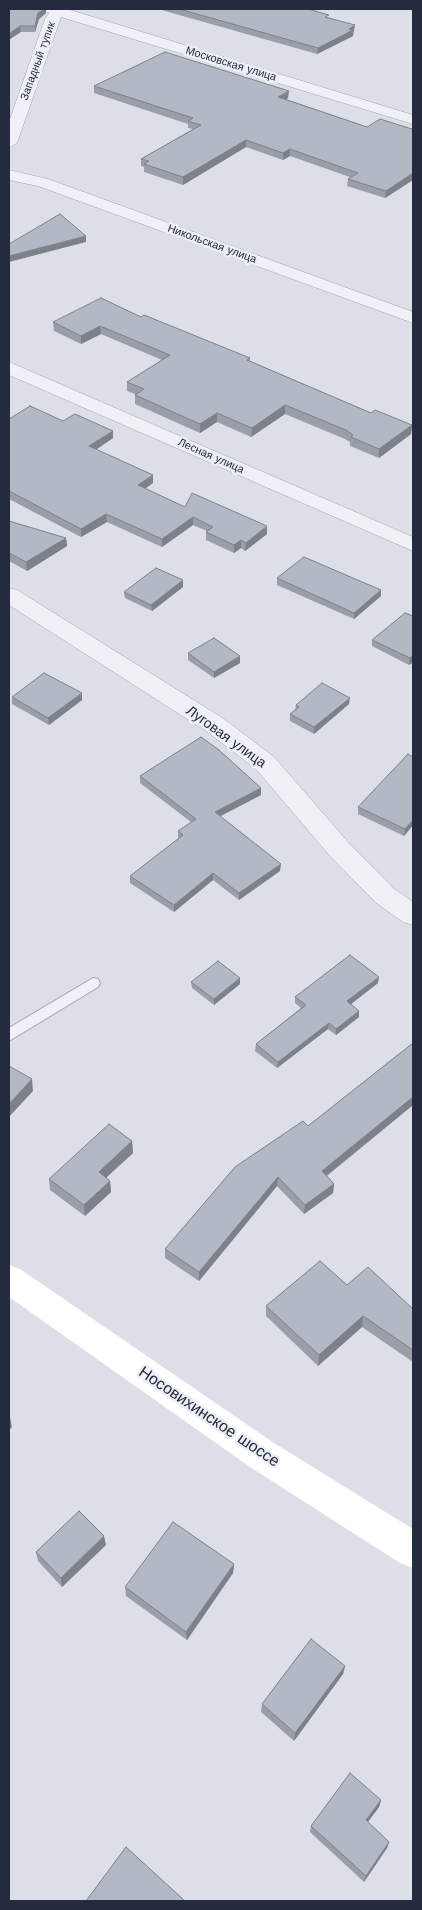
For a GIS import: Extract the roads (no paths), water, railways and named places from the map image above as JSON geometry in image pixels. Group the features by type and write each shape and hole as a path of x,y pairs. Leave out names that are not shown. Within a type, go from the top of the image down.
{"main road":[{"name":"Носовихинское шоссе","path":"9,1280 262,1455 413,1550"}],"street":[{"name":"Московская улица","path":"56,10 413,120"},
{"name":"Западный тупик","path":"9,143 56,10"},
{"name":"Никольская улица","path":"9,175 42,182 413,318"},
{"name":"Лесная улица","path":"9,368 413,545"},
{"name":"Луговая улица","path":"9,595 215,725 265,763 339,849 384,895 413,915"}],"lane":[{"path":"9,1035 93,983"}]}
